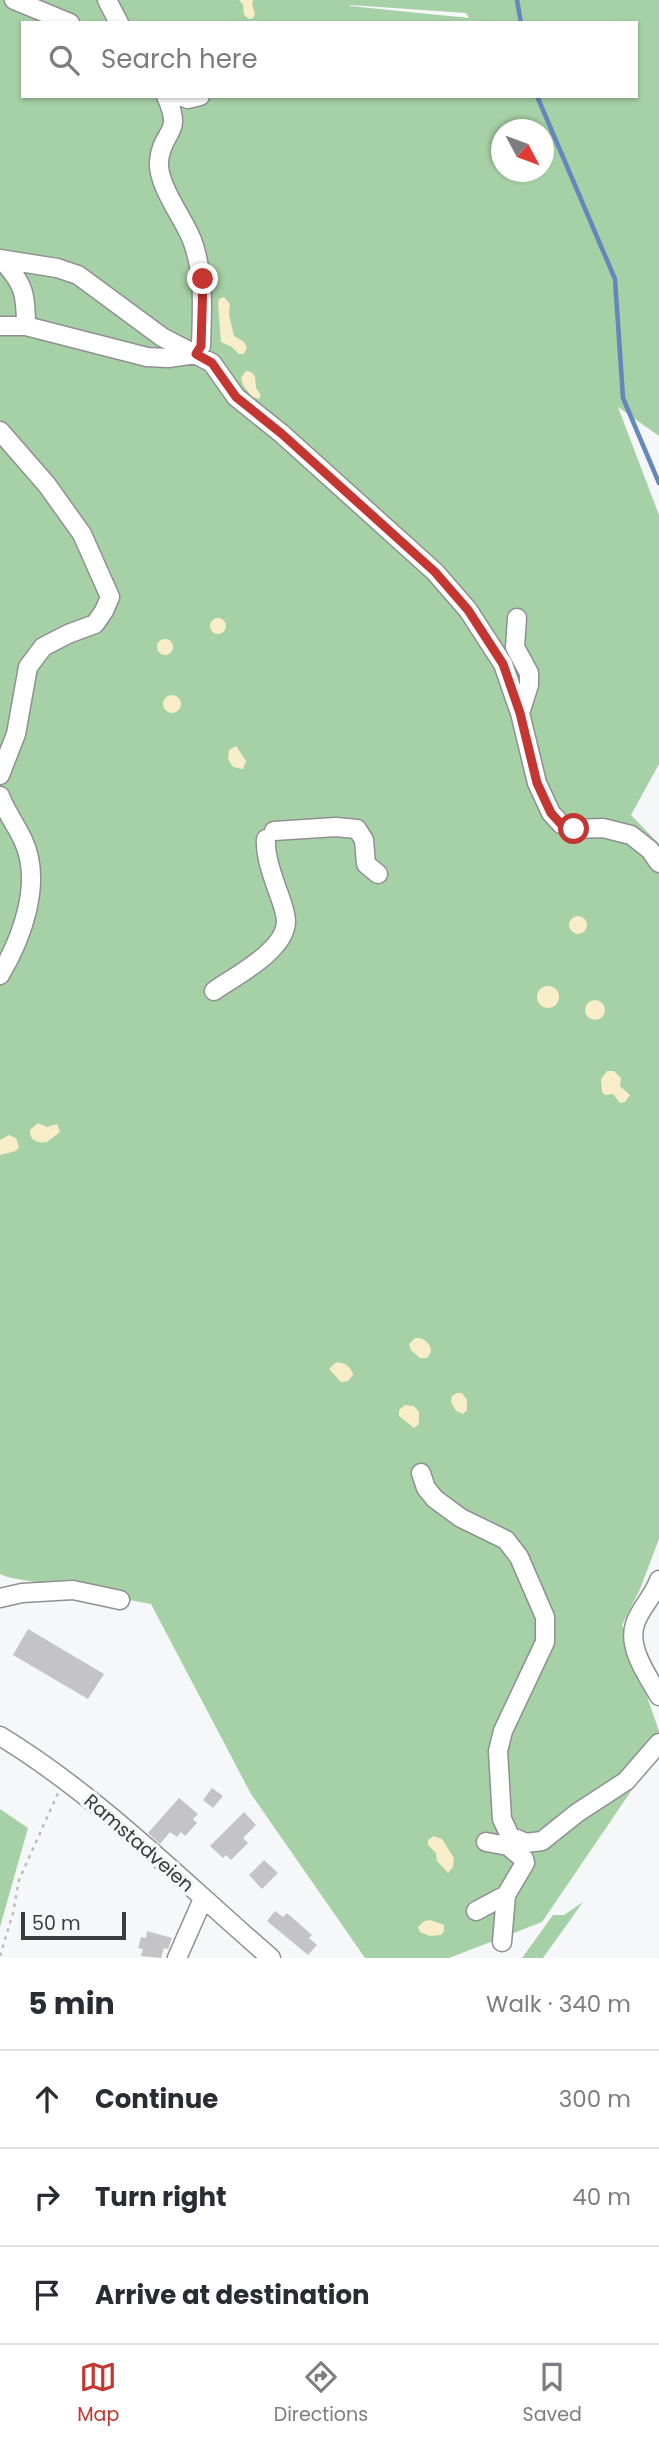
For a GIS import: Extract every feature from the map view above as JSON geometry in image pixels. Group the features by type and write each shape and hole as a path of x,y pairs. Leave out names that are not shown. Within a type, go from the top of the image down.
{"street":[{"path":"14,0 64,21"},
{"path":"107,0 119,21"},
{"path":"0,326 26,326 147,357 168,358 196,354 201,346 203,279 192,240 163,182 159,163 163,146 174,126 173,111 167,98"},
{"path":"1,259 57,268 78,275 162,337 212,363 236,397 282,434 435,572 468,610 503,664 520,713 537,783 551,813 561,824 574,829 603,828 631,835 650,850 659,863"},
{"path":"1,259 19,278 26,296 26,326"},
{"path":"0,431 47,485 82,534 110,597 95,624 43,647 28,667 16,734 0,775"},
{"path":"517,618 515,647 529,673 529,685 520,713"},
{"path":"0,796 23,841 31,869 26,920 14,951 0,975"},
{"path":"214,991 271,950 285,929 285,911 268,860 270,835 336,827 356,829 365,840 366,864 378,874"},
{"path":"421,1473 426,1488 435,1499 461,1518 506,1540 519,1557 545,1617 545,1642 503,1731 498,1751 502,1819 495,1844 524,1859 531,1859 562,1825"},
{"path":"659,1580 655,1592 634,1625 634,1643 659,1696"},
{"path":"0,1598 22,1593 73,1590 120,1600"},
{"name":"Ramstadveien","path":"0,1736 64,1780 138,1839 271,1958"},
{"path":"502,1819 510,1836 526,1843 542,1841 626,1781 659,1743"},
{"path":"476,1912 506,1895 525,1863 524,1859"},
{"path":"502,1942 507,1912 506,1895"},
{"path":"177,1958 203,1899"}],"path":[{"path":"0,1956 24,1866 64,1780"}],"green space":[{"path":"0,0 659,0 659,436 618,407 659,515 659,764 631,815 659,844 659,1539 640,1589 622,1625 659,1731 659,1750 542,1922 449,1958 365,1958 251,1794 151,1604 0,1574","holes":["350,5 466,13 469,18 350,6"]},
{"path":"0,1809 28,1828 0,1927"},
{"path":"583,1902 543,1958 522,1958 553,1915 564,1915"}],"sand":[{"path":"239,0 253,0 253,18 249,19 244,15 243,5"},
{"path":"224,297 230,304 229,315 234,336 247,347 244,354 239,354 221,342 218,303 219,299"},
{"path":"246,371 255,376 256,388 261,395 259,399 252,397 243,385 241,378"},
{"path":"215,618 221,618 226,626 224,632 215,634 210,629 210,623"},
{"path":"162,639 168,639 173,647 171,653 162,655 157,650 157,644"},
{"path":"172,695 178,698 181,704 178,710 172,713 166,710 163,704 166,698"},
{"path":"236,746 246,761 243,769 233,767 228,759 229,750"},
{"path":"574,916 582,916 587,925 585,932 574,934 569,929 569,921"},
{"path":"548,986 556,989 559,997 556,1005 548,1008 540,1005 537,997 540,989"},
{"path":"595,1000 602,1003 605,1010 602,1017 595,1020 588,1017 585,1010 588,1003"},
{"path":"607,1071 614,1071 621,1078 620,1086 630,1095 625,1102 620,1103 613,1094 605,1095 602,1092 601,1079"},
{"path":"38,1123 47,1127 57,1124 60,1132 47,1142 37,1142 31,1136 30,1130"},
{"path":"9,1135 16,1138 19,1147 16,1151 0,1155 0,1140"},
{"path":"415,1338 421,1338 428,1343 431,1352 427,1358 420,1358 411,1350 409,1344"},
{"path":"335,1363 344,1364 351,1369 353,1375 348,1381 341,1382 329,1369"},
{"path":"462,1393 467,1400 467,1410 463,1414 456,1411 451,1402 452,1396"},
{"path":"405,1405 414,1406 419,1412 419,1424 414,1428 399,1416 399,1410"},
{"path":"434,1836 442,1839 454,1858 453,1867 448,1873 428,1845 428,1840"},
{"path":"430,1920 444,1925 441,1935 430,1936 420,1932 418,1927 424,1921"}],"building":[{"path":"28,1629 104,1674 88,1699 13,1655"},
{"path":"212,1788 223,1796 213,1808 203,1800"},
{"path":"179,1798 198,1814 193,1819 197,1823 185,1836 181,1832 177,1837 170,1832 160,1844 148,1833"},
{"path":"244,1812 256,1825 243,1838 248,1843 231,1860 226,1855 223,1858 210,1846"},
{"path":"264,1860 278,1873 262,1889 249,1875"},
{"path":"275,1911 283,1917 287,1913 312,1935 309,1938 317,1945 308,1955 267,1921"},
{"path":"147,1931 172,1938 168,1949 164,1948 161,1958 141,1956 143,1949 138,1948 141,1937 146,1938"}],"waterway":[{"path":"517,0 521,21"},
{"path":"538,98 615,279 623,398 659,483"}],"route":[{"path":"203,279 201,346 196,354 212,363 236,397 282,434 365,512 435,572 468,610 503,664 520,713 537,783 551,813 561,824 574,829"}]}
